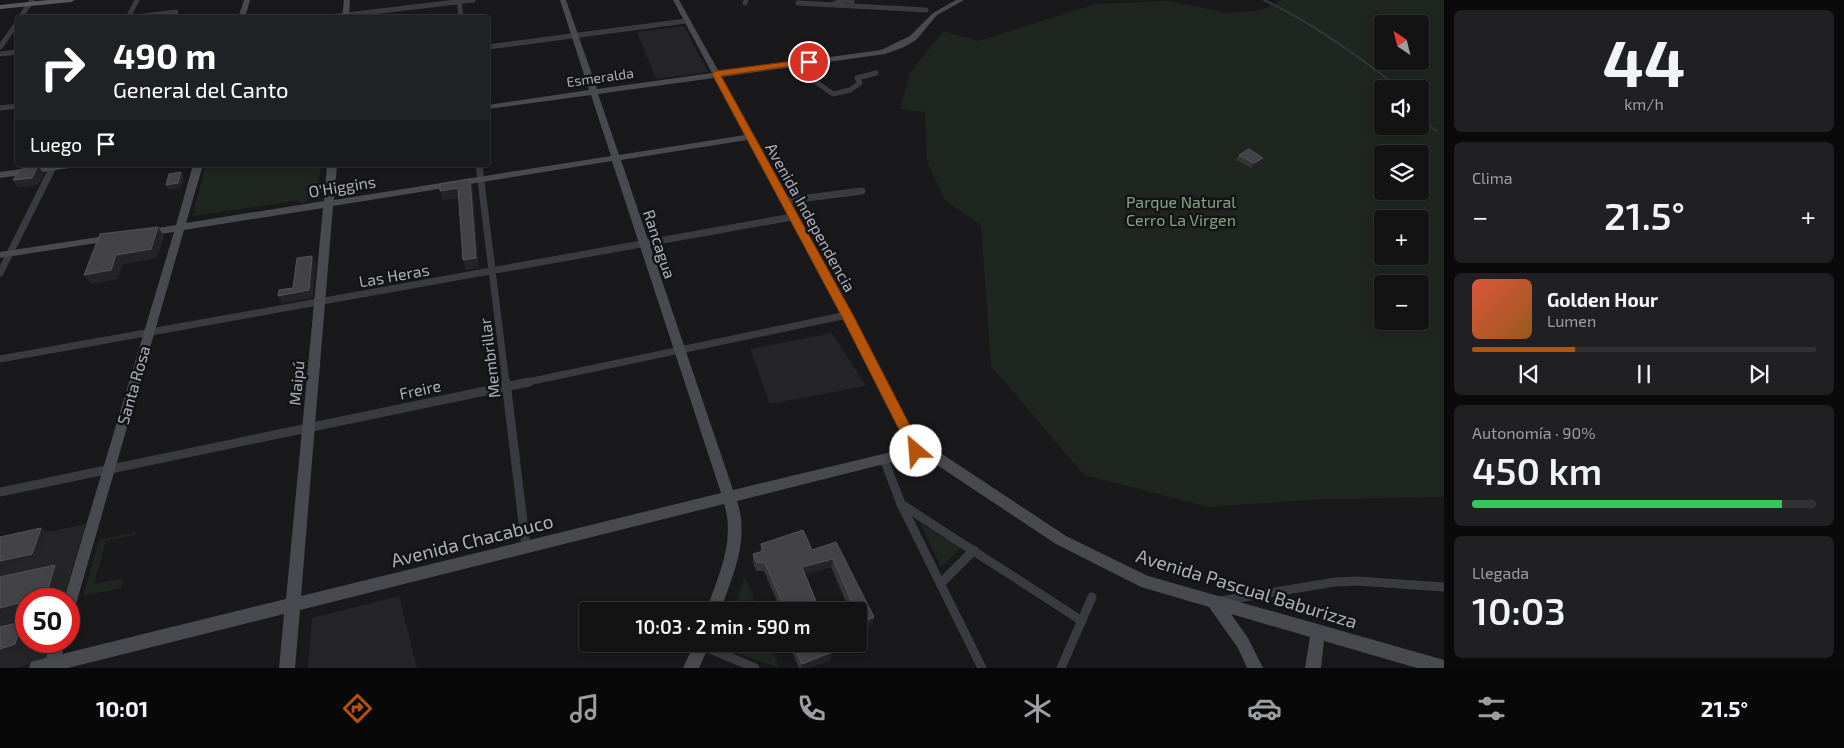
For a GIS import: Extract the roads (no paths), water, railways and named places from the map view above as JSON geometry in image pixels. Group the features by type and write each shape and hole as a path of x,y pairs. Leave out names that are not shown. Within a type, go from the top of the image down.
{"main road":[{"path":"0,8 31,2 71,0"},
{"path":"242,15 246,0"},
{"path":"346,15 347,0"},
{"name":"Rancagua","path":"563,0 734,516 734,547 716,602"},
{"name":"Avenida Independencia","path":"676,0 748,137 847,315 916,451"},
{"name":"Esmeralda","path":"490,107 882,52 913,38 935,14 961,0"},
{"name":"O'Higgins","path":"5,254 748,137"},
{"path":"0,175 48,167"},
{"name":"Santa Rosa","path":"74,588 197,167"},
{"name":"Maipú","path":"287,668 332,167"},
{"path":"290,210 314,200 331,186"},
{"path":"184,212 185,218 203,223"},
{"name":"Avenida Chacabuco","path":"46,667 916,451"},
{"name":"Avenida Pascual Baburizza","path":"916,451 932,454 1061,540 1146,582 1318,632 1417,665 1435,668"},
{"path":"1214,602 1243,643 1255,668"},
{"path":"1313,668 1318,632"},
{"path":"690,668 697,652"},
{"path":"46,667 52,653"},
{"name":"Avenida Pascual Baburizza","path":"1417,665 1444,668"}],"street":[{"path":"130,15 137,0"},
{"path":"354,15 474,0"},
{"path":"459,1 461,15"},
{"path":"22,15 31,2"},
{"path":"798,4 830,7 852,3 894,9 926,10"},
{"path":"152,15 176,12"},
{"path":"490,47 686,21"},
{"path":"0,47 15,26"},
{"path":"0,54 15,52"},
{"path":"791,64 833,94"},
{"path":"827,98 833,94 850,90 860,83 857,78 876,73"},
{"path":"0,108 15,106"},
{"path":"0,274 5,254 53,167"},
{"name":"Membrillar","path":"479,167 526,547"},
{"path":"784,201 862,191"},
{"name":"Las Heras","path":"0,359 792,217"},
{"name":"Freire","path":"0,492 847,315"},
{"path":"884,459 901,504 982,668"},
{"path":"901,504 1082,621"},
{"path":"940,584 974,550"},
{"path":"1214,602 1335,582 1357,581 1444,587"},
{"path":"1061,668 1092,597"},
{"path":"719,652 755,668"}],"waterway":[{"path":"1264,0 1313,27 1389,80"},
{"path":"1429,125 1437,131"}],"park label":[{"name":"Parque Natural Cerro La Virgen","path":"1181,210"}]}
